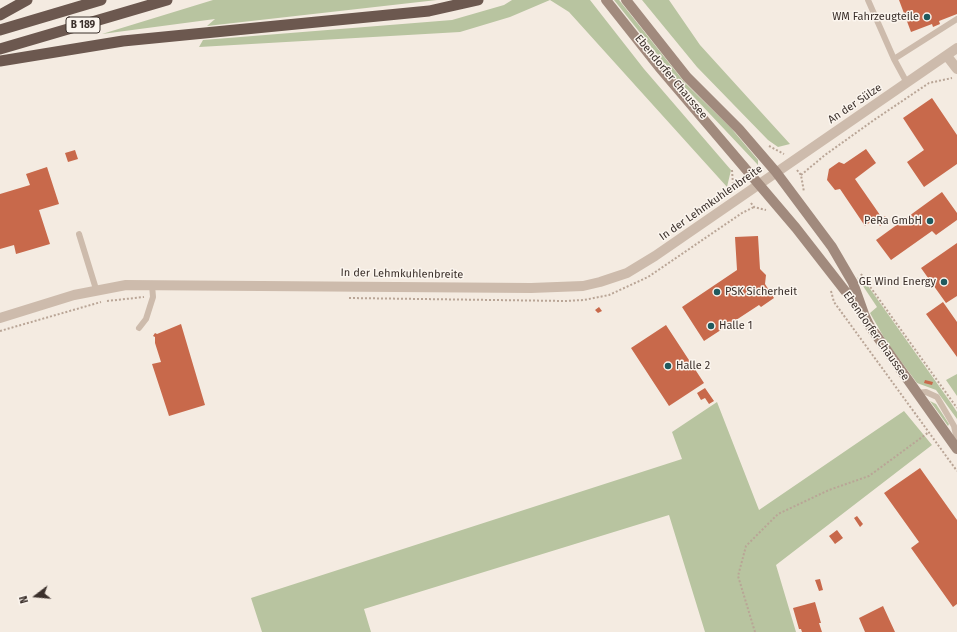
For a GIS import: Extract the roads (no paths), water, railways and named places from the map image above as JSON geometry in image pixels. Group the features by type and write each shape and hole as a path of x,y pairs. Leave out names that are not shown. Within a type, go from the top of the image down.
{"highway":[{"path":"0,15 27,0"},
{"name":"B 189","path":"0,30 101,0"},
{"name":"B 189","path":"0,49 167,0"},
{"path":"0,61 123,40 429,11 478,0"}],"main road":[{"name":"Ebendorfer Chaussee","path":"606,0 659,67 760,185 864,314 917,393 955,446"},
{"name":"Ebendorfer Chaussee","path":"626,0 687,77 735,125 776,172 845,268 864,314"}],"street":[{"name":"An der Sülze","path":"776,172 957,48"},
{"path":"947,56 957,69"},
{"name":"In der Lehmkuhlenbreite","path":"0,318 96,289 126,285 531,288 583,286 614,278 640,265 745,196 776,172"}],"lane":[{"path":"868,0 894,59 907,83"},
{"path":"894,59 957,19"},
{"path":"79,234 96,289"},
{"path":"139,328 146,319 153,297 152,284"}],"place":[{"name":"WM Fahrzeugteile","path":"927,17"},
{"name":"PeRa GmbH","path":"930,221"},
{"name":"GE Wind Energy","path":"944,282"},
{"name":"PSK Sicherheit","path":"717,292"},
{"name":"Halle 1","path":"711,326"},
{"name":"Halle 2","path":"668,366"}]}
